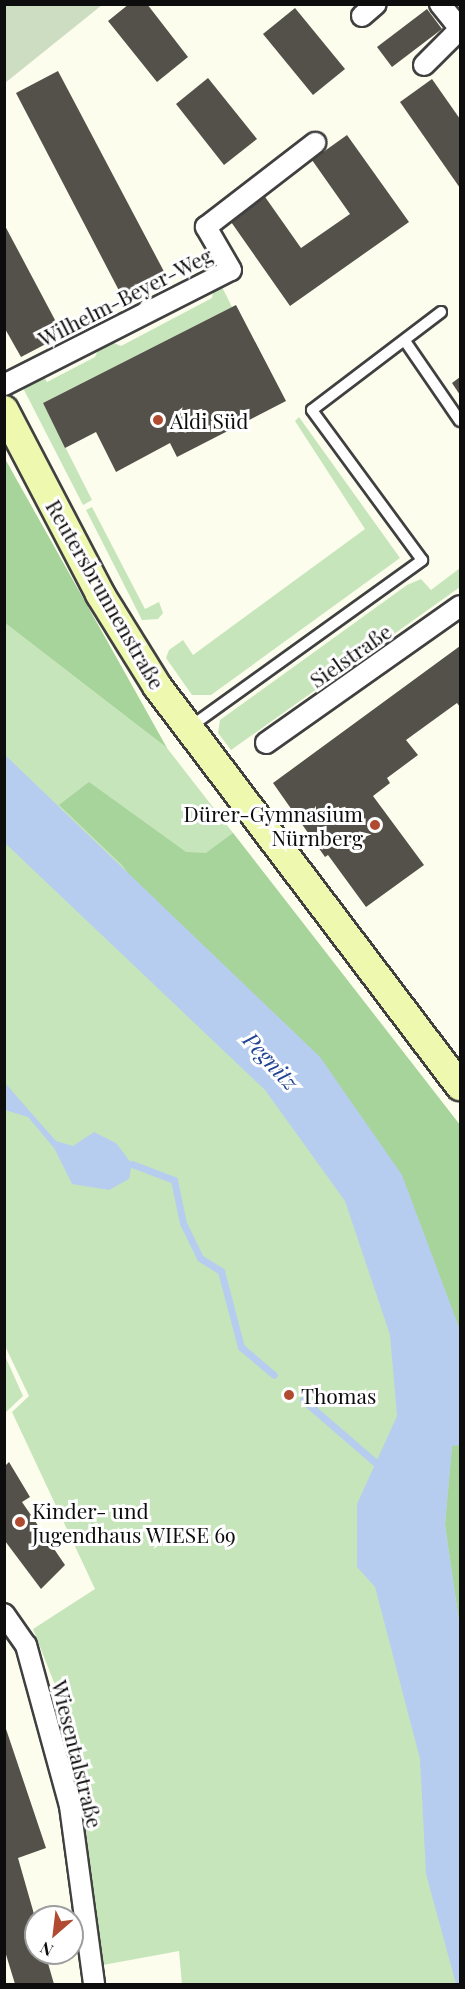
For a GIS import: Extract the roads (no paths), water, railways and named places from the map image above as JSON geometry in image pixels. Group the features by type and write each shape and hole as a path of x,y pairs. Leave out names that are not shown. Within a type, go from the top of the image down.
{"street":[{"path":"424,65 460,29 440,4"},
{"name":"Wilhelm-Beyer-Weg","path":"4,385 231,270 206,227 315,143"},
{"name":"Reutersbrunnenstraße","path":"4,410 117,623 187,729 460,1086"},
{"name":"Sielstraße","path":"266,743 460,606"},
{"name":"Wiesentalstraße","path":"4,1614 26,1645 70,1806 94,1984"}],"lane":[{"path":"187,729 422,560 312,410 441,312"},
{"path":"405,341 460,421"}],"water":[{"name":"Pegnitz","path":"4,754 320,1057 402,1175 460,1330 460,1445 452,1446 445,1525 460,1628 460,1984 456,1984 426,1874 420,1759 375,1587 357,1567 357,1504 397,1416 390,1335 345,1201 265,1090 5,843"},
{"path":"5,1083 56,1141 73,1146 94,1132 116,1143 132,1164 129,1179 109,1190 72,1184 54,1148 28,1117 5,1110"}],"waterway":[{"path":"132,1164 174,1180 183,1223 200,1258 221,1271 241,1347 274,1375"},
{"path":"303,1400 383,1469"}],"place":[{"name":"Aldi Süd","path":"158,420"},
{"name":"Dürer-Gymnasium Nürnberg","path":"375,825"},
{"name":"Thomas","path":"289,1395"},
{"name":"Kinder- und Jugendhaus WIESE 69","path":"20,1522"}]}
